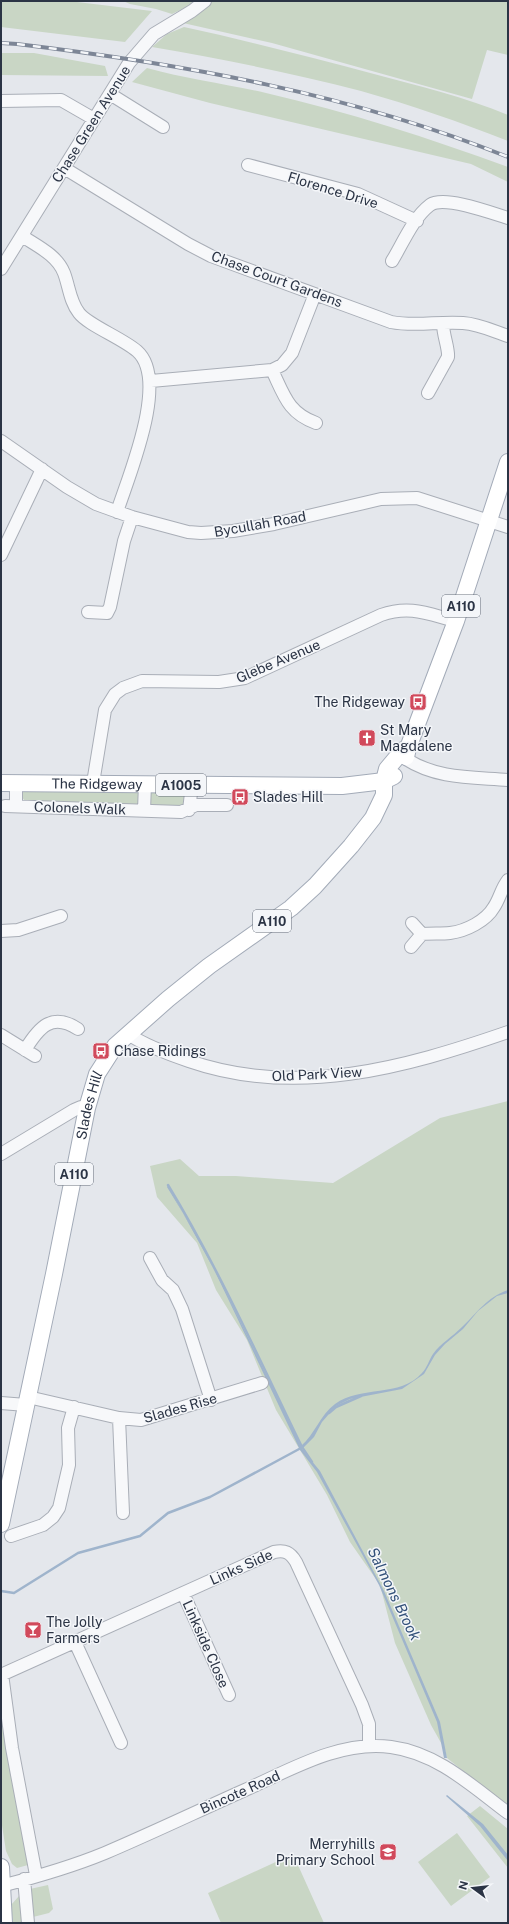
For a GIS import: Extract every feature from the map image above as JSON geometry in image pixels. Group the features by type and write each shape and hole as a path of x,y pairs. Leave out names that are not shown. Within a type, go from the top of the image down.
{"main road":[{"name":"A110","path":"384,782 395,776 407,754 456,621 508,462"},
{"name":"The Ridgeway","path":"8,783 342,786 384,782"},
{"name":"Slades Hill","path":"27,1401 87,1108 97,1074 115,1046 128,1034 209,966 300,900 351,846 373,818 384,795 384,782"},
{"name":"A110","path":"2,1519 27,1401"},
{"path":"1,1867 4,1923"}],"street":[{"name":"Chase Green Avenue","path":"1,269 129,63 148,40 205,1"},
{"path":"110,94 163,127"},
{"path":"1,101 61,100 94,119"},
{"name":"Florence Drive","path":"248,165 358,194 417,220"},
{"name":"Chase Court Gardens","path":"64,168 188,244 211,256 391,322 407,325 461,323 477,325 508,336"},
{"path":"392,261 417,220 431,205 438,202 452,202 508,218"},
{"path":"22,236 56,259 64,272 79,313 86,319 122,340 139,352 146,364 151,381 146,420 117,512"},
{"path":"151,381 272,370 282,365 292,353 316,294"},
{"path":"428,393 448,357 449,352 443,334 444,324"},
{"path":"272,370 285,398 296,413 316,423"},
{"name":"Bycullah Road","path":"1,441 42,470 80,494 117,512 175,530 201,534 218,533 274,524 381,499 417,498 488,522 508,527"},
{"path":"1,554 42,470"},
{"path":"88,612 107,612 110,607 124,541 132,517"},
{"name":"Glebe Avenue","path":"93,783 105,710 115,694 132,684 153,680 219,682 245,678 381,615 396,610 409,610 456,621"},
{"path":"407,754 422,768 452,777 508,780"},
{"name":"Colonels Walk","path":"8,783 11,806 181,812 189,810 196,805 227,805"},
{"name":"Colonels Walk","path":"144,810 145,784"},
{"path":"189,810 192,785"},
{"path":"412,924 422,934 451,933 473,925 486,918 495,907 502,887 508,880"},
{"path":"1,930 24,928 61,916"},
{"path":"411,947 422,934"},
{"path":"1,1035 30,1053 37,1032 51,1022 68,1022 78,1029"},
{"name":"Old Park View","path":"128,1034 162,1052 230,1074 280,1078 312,1078 366,1072 414,1062 508,1032"},
{"path":"1,1154 74,1110 81,1107 87,1108"},
{"path":"150,1258 162,1280 173,1290 182,1309 211,1400"},
{"name":"Slades Rise","path":"1,1403 27,1401 74,1407 119,1418 141,1420 211,1400 262,1383"},
{"path":"11,1536 43,1525 53,1517 59,1508 69,1465 68,1428 74,1407"},
{"path":"119,1418 123,1513"},
{"name":"Links Side","path":"2,1675 274,1552 285,1551 289,1553 296,1562 362,1705 369,1724 369,1746"},
{"name":"Linkside Close","path":"183,1593 229,1695"},
{"path":"75,1642 121,1743"},
{"path":"2,1675 12,1748 36,1875"},
{"name":"Bincote Road","path":"2,1886 36,1875 72,1866 105,1853 327,1755 369,1746 393,1747 407,1750 428,1758 447,1768 508,1813"},
{"path":"24,1879 28,1923"}],"green space":[{"path":"1,1 77,2 152,11 125,42 1,27"},
{"path":"123,1 199,1 172,14"},
{"path":"211,1 508,1 508,55 487,50 472,99 272,43 183,23"},
{"path":"184,27 327,61 459,97 508,115 508,141 435,114 361,91 257,67 152,47 167,34"},
{"path":"1,53 34,53 105,66 108,76 1,75"},
{"path":"147,68 297,100 388,126 508,167 508,182 471,164 210,103 132,82"},
{"path":"22,790 140,792 141,802 137,805 25,801 21,796"},
{"path":"149,792 185,792 185,803 178,808 153,806 148,801"},
{"path":"508,1101 508,1807 447,1758 445,1750 431,1725 395,1643 380,1585 350,1542 327,1495 276,1410 247,1340 216,1290 197,1243 157,1197 150,1166 180,1159 199,1176 236,1176 333,1183 440,1118"},
{"path":"1,1696 28,1865 17,1868 12,1864 6,1851 1,1819"},
{"path":"480,1806 508,1829 508,1868 467,1816"},
{"path":"457,1833 490,1877 451,1906 418,1862"},
{"path":"293,1854 324,1923 221,1923 208,1893"},
{"path":"48,1885 53,1909 49,1913 33,1917 30,1889"},
{"path":"19,1896 22,1923 13,1923 11,1905"}],"water":[{"path":"168,1186 183,1213 167,1187"},
{"path":"183,1213 200,1241 212,1266"},
{"path":"212,1266 301,1446 330,1408 345,1398 392,1389 413,1381 424,1371 433,1354 478,1311 463,1329 445,1344 435,1355 424,1374 402,1389 350,1399 336,1406 322,1422 314,1437 302,1449 320,1471 384,1591 440,1722 447,1758 444,1758 437,1722 379,1585 317,1472 300,1450"},
{"path":"508,1290 508,1293 497,1296 478,1311 488,1301 500,1293"},
{"path":"447,1795 483,1824 508,1855 508,1861 480,1826 446,1796"}],"waterway":[{"path":"168,1185 204,1249 302,1447 312,1462"},
{"name":"Salmons Brook","path":"329,1413 336,1407 361,1396"},
{"name":"Salmons Brook","path":"1,1591 14,1593 78,1553 140,1536 168,1513 210,1497 301,1448"}],"railway":[{"path":"1,43 142,61 266,84 388,116 448,135 508,157"}],"place":[{"name":"The Ridgeway","path":"418,702"},
{"name":"St Mary Magdalene","path":"367,738"},
{"name":"Slades Hill","path":"240,797"},
{"name":"Chase Ridings","path":"101,1051"},
{"name":"The Jolly Farmers","path":"33,1630"},
{"name":"Merryhills Primary School","path":"388,1852"}]}
